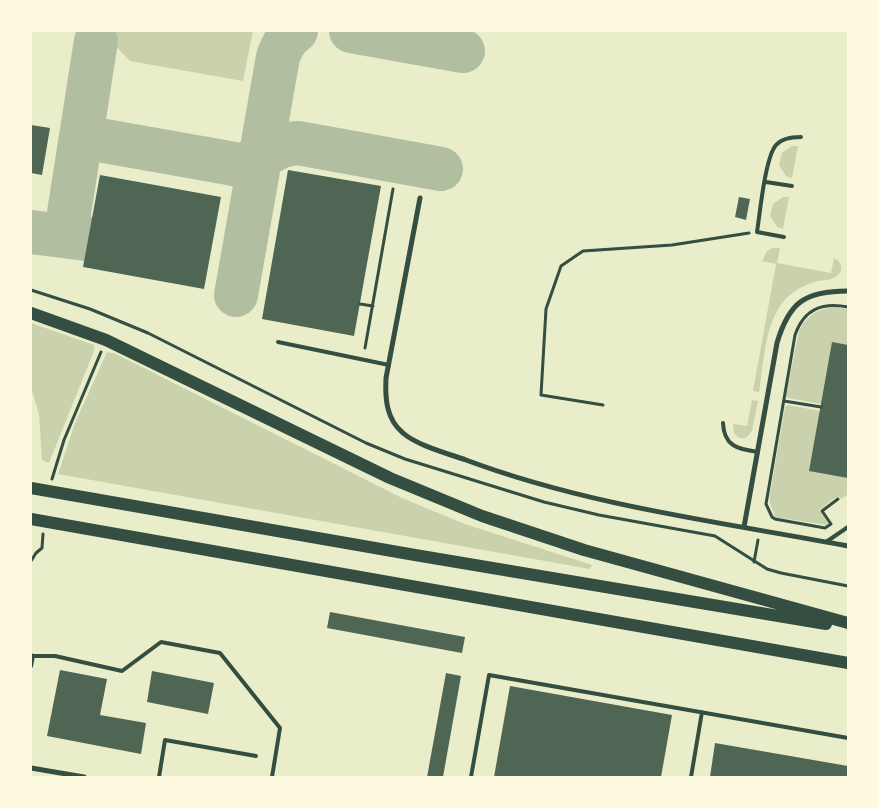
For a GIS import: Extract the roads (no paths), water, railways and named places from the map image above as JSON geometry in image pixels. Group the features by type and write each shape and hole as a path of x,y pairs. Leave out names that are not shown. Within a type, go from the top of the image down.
{"main road":[{"path":"31,313 106,340 390,478 482,516 584,550 848,622"},
{"path":"31,488 848,627"},
{"path":"31,519 848,663"}],"street":[{"path":"420,198 385,395 387,409 394,422 404,434 498,472 566,492 602,501 848,546"},
{"path":"744,526 777,343 783,325 792,308 807,297 827,291 848,291"},
{"path":"31,768 84,777"}],"lane":[{"path":"784,237 757,232 770,158 776,144 788,138 801,137"},
{"path":"766,182 792,186"},
{"path":"278,342 389,365"},
{"path":"723,423 723,434 730,443 741,449 758,452"},
{"path":"826,542 848,527"},
{"path":"31,666 32,656 55,656 122,671 161,642 220,653 280,728 272,777"},
{"path":"471,777 489,674 848,738"},
{"path":"691,777 702,712"},
{"path":"159,777 165,740 256,756"}]}
